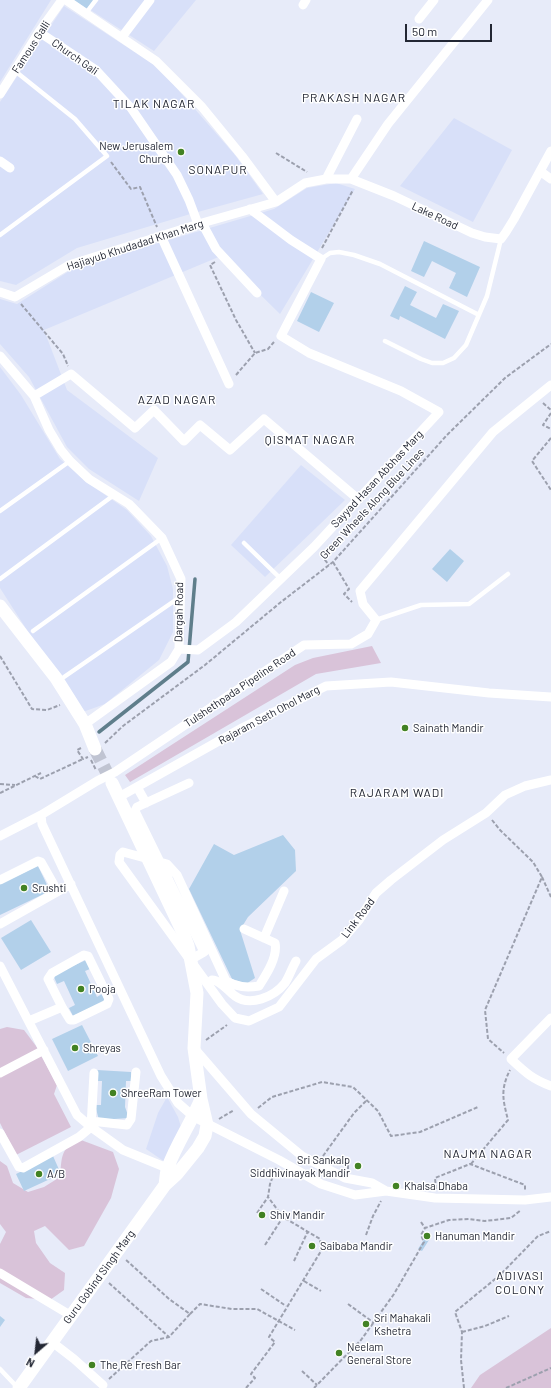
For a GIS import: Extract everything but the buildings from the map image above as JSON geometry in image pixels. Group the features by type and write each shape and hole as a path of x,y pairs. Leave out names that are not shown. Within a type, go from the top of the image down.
{"street":[{"name":"Famous Galli","path":"0,94 39,32 62,0"},
{"path":"66,0 156,61 181,84 242,156 276,202"},
{"path":"122,37 150,0"},
{"path":"419,18 434,0"},
{"path":"354,180 388,124 488,0"},
{"name":"Church Gali","path":"39,32 96,70 131,108 177,175 200,224 216,249 256,293"},
{"path":"323,180 358,119"},
{"path":"501,239 514,219 551,151"},
{"path":"0,161 10,168"},
{"path":"540,171 551,179"},
{"name":"Lake Road","path":"276,202 305,183 323,180 354,180 394,196 472,234 501,239"},
{"name":"Hajiayub Khudadad Khan Marg","path":"15,298 69,265 276,202"},
{"path":"250,209 290,240 319,258"},
{"path":"161,236 229,384"},
{"name":"Sayyad Hasan Abbhas Marg","path":"181,649 198,650 236,622 314,547 439,412 402,391 309,353 281,336 319,258"},
{"path":"0,292 15,298"},
{"name":"Dargah Road","path":"0,356 34,396 49,430 61,450 89,479 129,504 162,538 181,579 181,649 171,662 86,724"},
{"path":"34,396 71,374 135,428 154,410 184,441 200,425 230,450 264,419 358,499"},
{"path":"376,620 363,604 360,592 493,432 551,385"},
{"path":"0,606 56,678 100,746"},
{"name":"Tulshethpada Pipeline Road","path":"0,836 41,815 97,781 113,778 304,645 351,644 368,634 376,620"},
{"name":"Rajaram Seth Ohol Marg","path":"119,797 242,728 326,686 391,682 489,693 551,697"},
{"path":"113,778 119,797 188,946 197,993 194,1048 251,1114 302,1156 345,1178 372,1183 386,1191"},
{"name":"Link Road","path":"236,1019 249,1021 279,1006 316,959 342,940 359,920 376,893 443,840 486,813 506,795 525,786 551,780"},
{"path":"189,783 137,807 135,810 204,952 190,960"},
{"path":"137,786 146,803"},
{"path":"41,815 42,824 161,1076 178,1103 194,1117 207,1125 279,1160 321,1184 355,1195 386,1191 437,1198 525,1200 551,1197"},
{"path":"236,1019 222,1004 119,862 120,854 123,852 167,864 177,875 226,981 234,985 248,988 258,986 268,973 277,949 275,943 244,929"},
{"path":"0,880 38,861 41,862 54,885"},
{"path":"0,924 71,884"},
{"path":"264,938 284,891"},
{"path":"84,955 88,956 109,998 107,1004 74,1020 70,1020 68,1018 62,1006 48,979 52,973 84,955"},
{"path":"208,984 212,980 216,981 243,1001 254,1002 275,991 285,983 296,961"},
{"path":"0,966 77,1115 91,1124 123,1150 172,1171"},
{"path":"29,1021 62,1006"},
{"path":"551,1018 511,1059 524,1072 551,1086"},
{"name":"Guru Gobind Singh Marg","path":"172,1171 198,1148 205,1136 207,1125 200,1099 194,1048"},
{"path":"0,1074 44,1050"},
{"path":"91,1124 130,1123 136,1072"},
{"path":"0,1133 19,1167 23,1168 79,1137 91,1124 94,1073"},
{"name":"Guru Gobind Singh Marg","path":"18,1388 165,1185 172,1171 182,1138 194,1117 200,1099"},
{"path":"0,1274 70,1315"},
{"path":"52,1342 103,1385"}],"lane":[{"path":"86,13 96,0"},
{"path":"0,235 107,156 75,119 14,71"},
{"path":"385,341 432,363 443,363 454,358 466,345 487,296 501,239"},
{"path":"319,258 330,253 339,252 354,255 380,264 478,315"},
{"path":"0,511 70,461"},
{"path":"0,579 114,495"},
{"path":"33,631 162,538"},
{"path":"244,543 281,579"},
{"path":"376,620 421,606 469,604 508,574"},
{"path":"64,677 180,597"},
{"path":"0,1369 18,1388"}],"path":[{"path":"276,153 323,180"},
{"path":"107,156 131,190 140,187 161,236"},
{"path":"319,258 354,180"},
{"path":"223,257 210,265 236,320 255,353"},
{"path":"15,298 63,354 71,374"},
{"name":"Green Wheels Along Blue Lines","path":"100,746 123,726 205,665 281,602 333,562 447,435 505,378 551,344"},
{"path":"229,384 255,353 268,349"},
{"path":"551,414 544,425 551,430"},
{"path":"551,438 532,461 551,490"},
{"path":"314,547 329,565"},
{"path":"333,562 349,589 344,594"},
{"path":"0,656 32,709 47,710 71,701"},
{"path":"35,776 40,779 83,759"},
{"path":"0,793 41,773"},
{"path":"0,784 17,785"},
{"path":"486,813 500,830 533,862 551,897"},
{"path":"511,1059 488,1040 484,1010 542,877"},
{"path":"194,1048 236,1019"},
{"path":"437,1198 435,1178 470,1164 508,1120 502,1098 507,1077"},
{"path":"251,1114 272,1097 322,1082 353,1087 378,1111 391,1136 420,1132 478,1108"},
{"path":"318,1164 354,1113 367,1100"},
{"path":"257,1213 268,1198 270,1184 279,1160"},
{"path":"314,1388 360,1340 394,1294 424,1242 421,1235 425,1228 449,1220 511,1218 522,1210 525,1200 525,1185 470,1164"},
{"path":"366,1235 373,1216 386,1191"},
{"path":"246,1388 255,1378 251,1374 275,1342 269,1336 322,1252 320,1239 283,1217 268,1198"},
{"path":"264,1245 283,1217"},
{"path":"421,1222 425,1228"},
{"path":"294,1261 308,1231"},
{"path":"464,1388 461,1360 462,1332 455,1312 500,1275 538,1236 551,1231"},
{"path":"117,1252 169,1299 190,1314"},
{"path":"100,1275 169,1337"},
{"path":"304,1281 321,1291"},
{"path":"261,1289 287,1306"},
{"path":"103,1385 150,1341 169,1337 200,1304 232,1309 257,1308 295,1330"},
{"path":"348,1304 374,1322"},
{"path":"462,1332 485,1326 508,1316"},
{"path":"506,1388 551,1368"},
{"path":"302,1371 317,1385"}],"shaded area":[{"path":"0,0 51,0 0,82"},
{"path":"75,0 196,0 154,51"},
{"path":"64,6 159,68 235,155 263,194 77,248 16,285 0,281 0,102"},
{"path":"454,118 512,150 473,222 400,186"},
{"path":"336,183 355,189 280,314 221,256 44,330 67,390 158,458 139,501 89,469 67,447 29,377 0,344 0,299 17,304 74,268 274,209 307,188"},
{"path":"0,367 21,395 60,459 88,483 127,510 151,536 167,566 173,589 173,632 159,660 105,704 80,713 0,588"},
{"path":"301,465 345,500 265,577 231,545"},
{"path":"372,646 381,663 316,674 130,782 125,775 295,665 313,658"},
{"path":"7,1027 24,1030 36,1046 57,1085 54,1094 71,1127 16,1155 0,1123 0,1029"},
{"path":"167,1097 178,1117 181,1127 165,1162 146,1149 158,1113"},
{"path":"81,1140 113,1152 119,1169 111,1198 84,1246 69,1250 45,1226 34,1231 36,1243 50,1263 65,1273 64,1290 50,1300 26,1298 0,1283 0,1244 6,1232 0,1224 0,1161 7,1166 13,1183 28,1192 44,1187 60,1177 63,1154 69,1146"},
{"path":"551,1328 551,1388 471,1388 480,1375"}],"waterway":[{"path":"99,732 188,662 195,579"}],"tunnel":[{"path":"95,749 112,783"}],"place":[{"name":"New Jerusalem Church","path":"181,152"},
{"name":"Sainath Mandir","path":"405,728"},
{"name":"Srushti","path":"24,888"},
{"name":"Pooja","path":"81,989"},
{"name":"Shreyas","path":"75,1048"},
{"name":"ShreeRam Tower","path":"113,1093"},
{"name":"Sri Sankalp Siddhivinayak Mandir","path":"358,1166"},
{"name":"A/B","path":"39,1174"},
{"name":"Khalsa Dhaba","path":"396,1186"},
{"name":"Shiv Mandir","path":"262,1215"},
{"name":"Hanuman Mandir","path":"427,1236"},
{"name":"Saibaba Mandir","path":"312,1246"},
{"name":"Sri Mahakali Kshetra","path":"366,1324"},
{"name":"Neelam General Store","path":"339,1353"},
{"name":"The Re Fresh Bar","path":"92,1365"}],"district":[{"name":"PRAKASH NAGAR","path":"354,98"},
{"name":"TILAK NAGAR","path":"154,104"},
{"name":"SONAPUR","path":"218,170"},
{"name":"AZAD NAGAR","path":"177,400"},
{"name":"QISMAT NAGAR","path":"310,440"},
{"name":"RAJARAM WADI","path":"397,793"},
{"name":"NAJMA NAGAR","path":"488,1154"},
{"name":"ADIVASI COLONY","path":"520,1283"}]}
